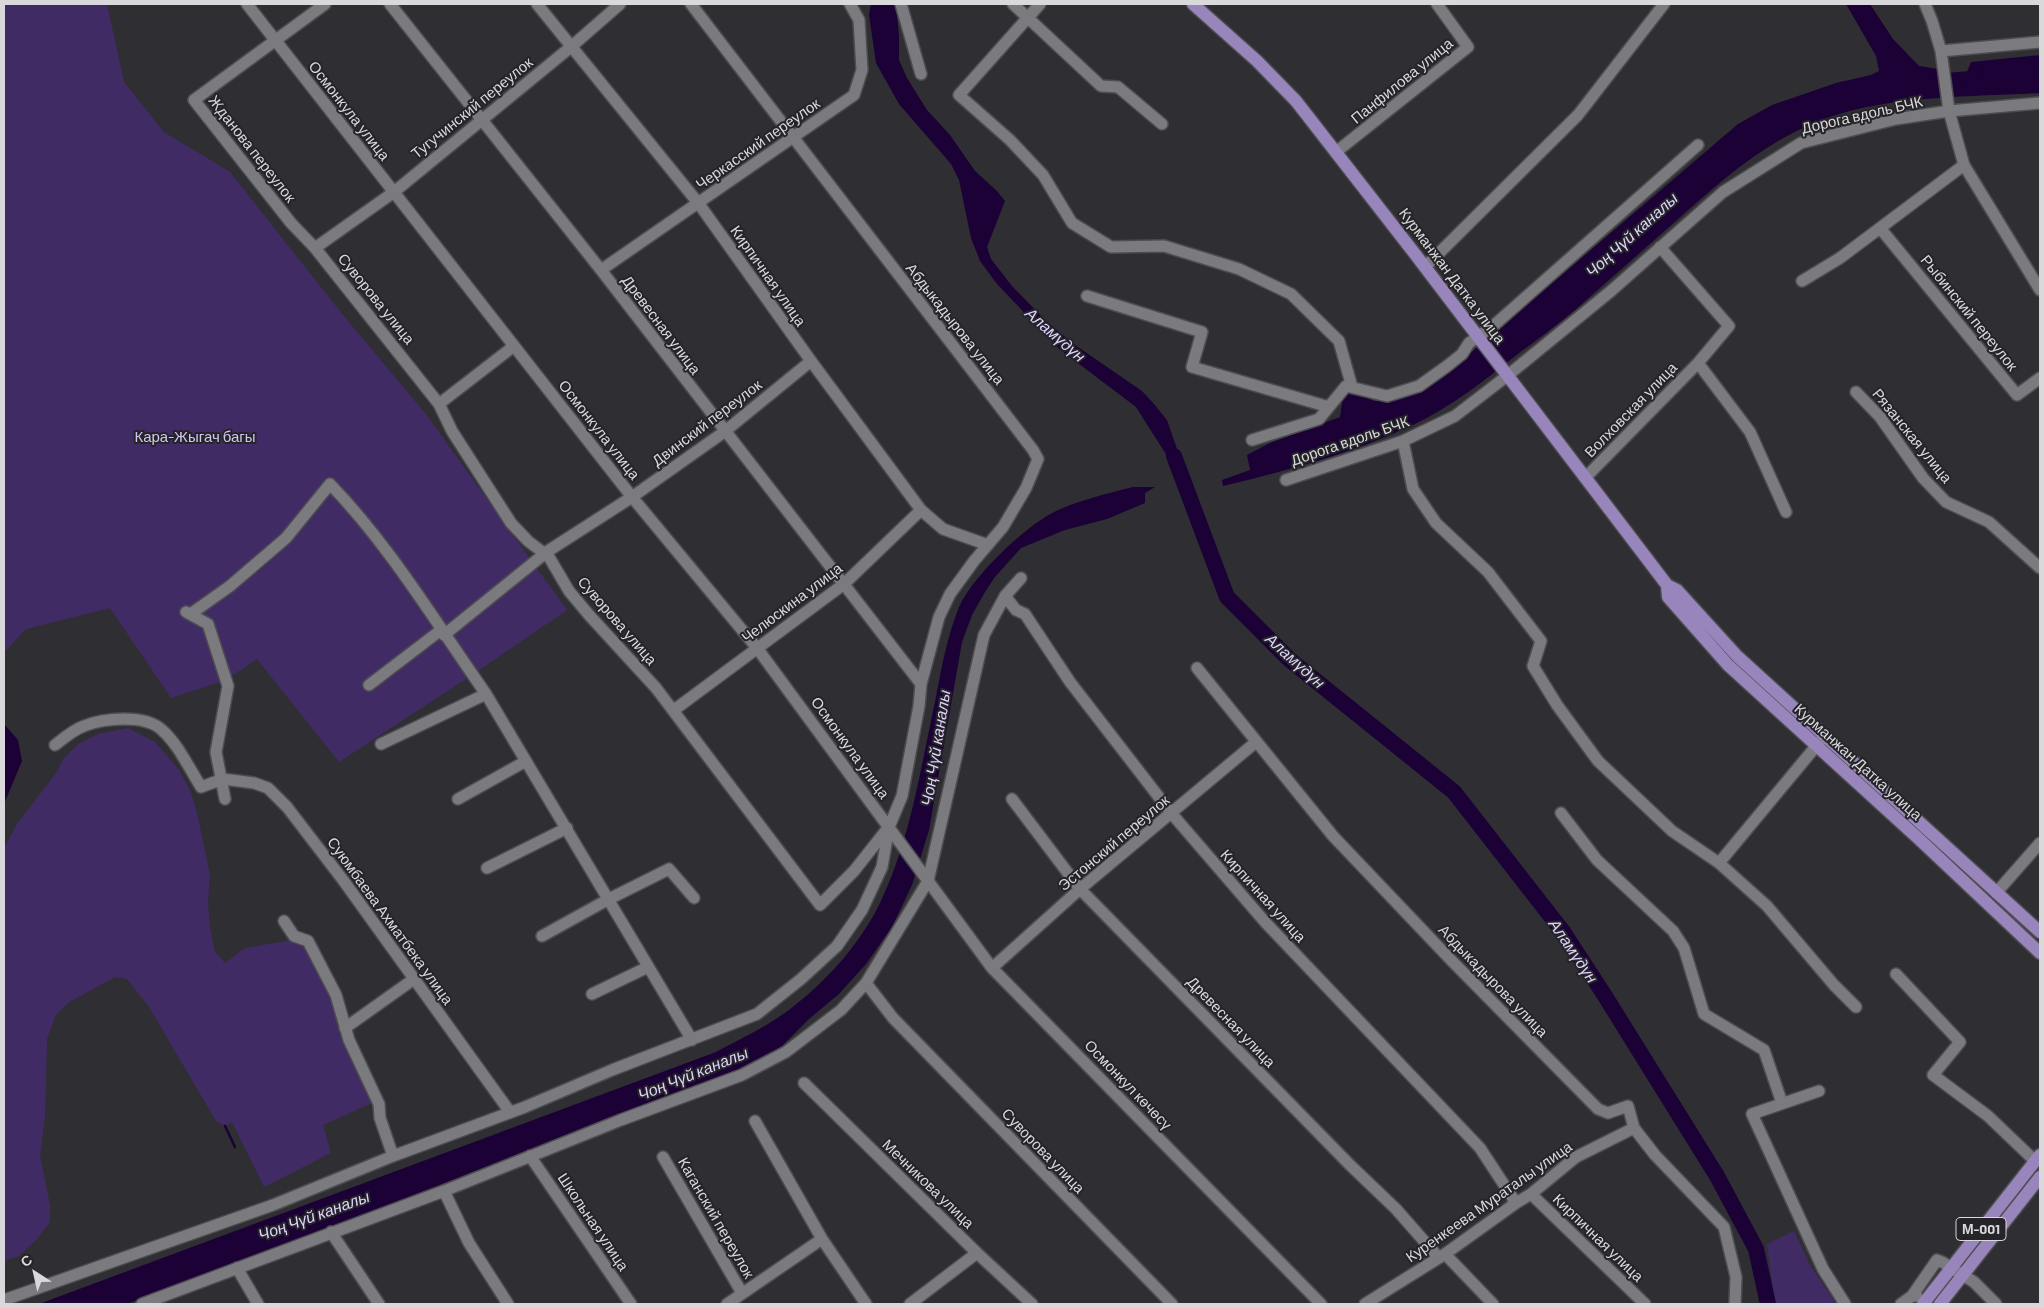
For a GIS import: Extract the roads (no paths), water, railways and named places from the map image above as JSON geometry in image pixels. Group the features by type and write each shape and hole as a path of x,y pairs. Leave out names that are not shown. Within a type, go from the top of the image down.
{"main road":[{"name":"Курманжан Датка улица","path":"1193,4 1257,60 1296,101 1667,585 1677,590 1737,656 1820,741 2040,953"},
{"name":"Курманжан Датка улица","path":"1820,741 2040,932"},
{"name":"М-001","path":"1924,1303 2038,1158"},
{"name":"М-001","path":"1940,1304 2040,1177"}],"street":[{"name":"Осмонкула улица","path":"247,4 632,497 757,648 927,879"},
{"name":"Жданова переулок","path":"315,248 291,223 194,100 325,4"},
{"name":"Древесная улица","path":"390,4 601,270 724,432 921,684"},
{"name":"Кирпичная улица","path":"538,4 699,204 811,361 921,510 943,529 988,545"},
{"name":"Тугучинский переулок","path":"315,248 394,192 572,46 620,4"},
{"name":"Абдыкадырова улица","path":"692,4 1038,459 1026,488 1003,528 950,594 939,618 921,684 919,706 902,796 892,830"},
{"name":"Черкасский переулок","path":"601,270 854,95 862,70 860,20 850,4"},
{"path":"901,4 921,74"},
{"path":"1013,4 1102,86 1118,86 1162,124"},
{"path":"1040,4 958,94 1010,140 1043,175 1072,223 1111,247 1164,246 1239,270 1291,294 1339,341 1352,387"},
{"name":"Панфилова улица","path":"1336,152 1468,47 1438,4"},
{"path":"1425,267 1578,115 1664,4"},
{"path":"1925,4 1942,56 1948,108 1964,165 2040,290"},
{"path":"1942,56 2040,42"},
{"name":"Дорога вдоль БЧК","path":"1286,480 1404,441 1454,416 1611,291 1723,192 1801,144 1896,119 1948,108 2040,103"},
{"path":"1252,440 1319,419 1346,386 1388,396 1420,386 1462,354 1469,343 1493,326 1698,145"},
{"path":"1802,281 1840,258 1964,165"},
{"name":"Рыбинский переулок","path":"1880,228 2016,395 2040,378"},
{"name":"Волховская улица","path":"1585,478 1698,363 1729,326 1660,247"},
{"name":"Суворова улица","path":"315,248 440,404 452,431 511,523 528,541 548,557 569,591 674,710 820,905 892,830"},
{"path":"1087,296 1202,332 1192,367 1329,407"},
{"path":"440,404 514,346"},
{"name":"Двинский переулок","path":"369,685 443,632 544,554 632,497 724,432 811,361"},
{"name":"Волховская улица","path":"1698,363 1750,432 1786,512"},
{"name":"Рязанская улица","path":"1856,392 1880,417 1923,478 1946,502 1989,522 2040,568"},
{"path":"1404,441 1413,488 1436,523 1488,572 1541,641 1533,666 1557,705 1598,761 1672,831 1719,862 1768,906 1834,985 1856,1007"},
{"path":"226,799 216,752 228,686 208,624 189,612 230,586 286,538 330,484 347,502 395,563 486,694 692,1040"},
{"name":"Челюскина улица","path":"674,710 844,584 921,510"},
{"path":"142,1304 444,1191 742,1075 786,1052 841,1010 866,983 927,879 984,635 1005,596 1021,578"},
{"name":"Кирпичная улица","path":"1005,596 1016,610 1025,614 1070,682 1172,814 1265,922 1480,1148 1516,1203"},
{"name":"Абдыкадырова улица","path":"1197,668 1333,836 1450,959 1598,1109 1608,1113 1628,1106 1634,1128 1655,1155 1724,1227 1736,1277 1735,1304"},
{"path":"381,744 486,694"},
{"name":"Суюмбаева Ахматбека улица","path":"55,745 68,734 84,726 118,719 148,720 161,729 172,741 201,787 223,779 254,783 268,788 287,807 344,880 510,1112"},
{"path":"1719,862 1820,741"},
{"name":"Эстонский переулок","path":"992,968 1080,889 1256,742"},
{"path":"458,799 526,761"},
{"name":"Древесная улица","path":"1012,799 1080,889 1350,1166 1396,1208 1442,1256 1493,1304"},
{"path":"1561,813 1597,860 1673,931 1684,948 1704,1014 1764,1050 1782,1103"},
{"path":"487,868 567,828"},
{"path":"4,1300 273,1205 393,1156 510,1112 757,1014 801,979 837,946 862,910 882,867 892,830"},
{"path":"1996,893 2040,844"},
{"path":"542,936 669,869 694,898"},
{"name":"Осмонкул көчөсү","path":"927,879 992,968 1321,1304"},
{"path":"284,920 294,936 308,941 336,995 348,1040 379,1104 380,1118 393,1156"},
{"path":"592,994 648,967"},
{"path":"1896,974 1960,1042 1933,1075 1988,1116 2038,1158"},
{"path":"345,1028 414,979"},
{"name":"Суворова улица","path":"866,983 893,1018 1172,1304"},
{"name":"Мечникова улица","path":"804,1083 977,1253 1032,1304"},
{"path":"1819,1092 1752,1114 1823,1269 1845,1304"},
{"path":"755,1121 822,1239 866,1304"},
{"name":"Куренкеева Мураталы улица","path":"1365,1304 1442,1256 1530,1194 1576,1157 1634,1128"},
{"name":"Школьная улица","path":"530,1156 631,1304"},
{"name":"Каганский переулок","path":"663,1157 742,1293"},
{"path":"444,1191 469,1243 508,1304"},
{"name":"Кирпичная улица","path":"1530,1194 1644,1304"},
{"path":"331,1232 379,1304"},
{"path":"727,1304 822,1239"},
{"path":"910,1304 977,1253"},
{"path":"1901,1304 1912,1296 1937,1260 1974,1282 1996,1304"},
{"path":"237,1268 258,1304"},
{"path":"1912,1296 1918,1296 1924,1303"}],"water":[{"path":"871,4 896,4 899,60 907,78 927,110 950,135 975,171 1005,201 987,247 991,259 1012,286 1046,321 1075,345 1142,391 1154,404 1167,420 1186,475 1176,477 1169,459 1136,407 1058,348 997,284 980,261 971,238 959,180 951,164 899,104 876,63 869,15"},
{"path":"1846,4 1870,4 1893,39 1919,66 1938,69 1939,82 1965,77 1971,62 2040,55 2040,93 1932,98 1878,105 1852,110 1827,118 1785,137 1729,175 1568,316 1440,411 1388,436 1342,453 1295,468 1223,486 1222,480 1250,470 1247,455 1270,443 1340,417 1343,396 1347,393 1359,394 1374,401 1382,401 1401,394 1460,362 1738,124 1772,105 1836,83 1871,75 1879,71 1876,56"},
{"path":"1133,487 1155,487 1145,493 1145,503 1107,519 1065,530 1021,548 995,577 985,592 972,615 962,642 929,830 912,885 892,927 866,964 839,994 809,1019 775,1053 733,1073 127,1304 39,1304 716,1052 782,1015 811,992 849,952 870,921 890,881 913,806 948,642 959,607 975,581 1014,541 1042,519 1073,504"},
{"path":"4,724 18,740 22,761 4,804"}],"waterway":[{"name":"Чоң Чүй каналы","path":"1938,78 1978,75"},
{"name":"Аламүдүн","path":"1174,456 1227,597 1290,660 1454,792 1564,933 1717,1176 1756,1249 1768,1304"},
{"path":"225,1126 235,1147"}],"park label":[{"name":"Кара-Жыгач багы","path":"195,437"}]}
